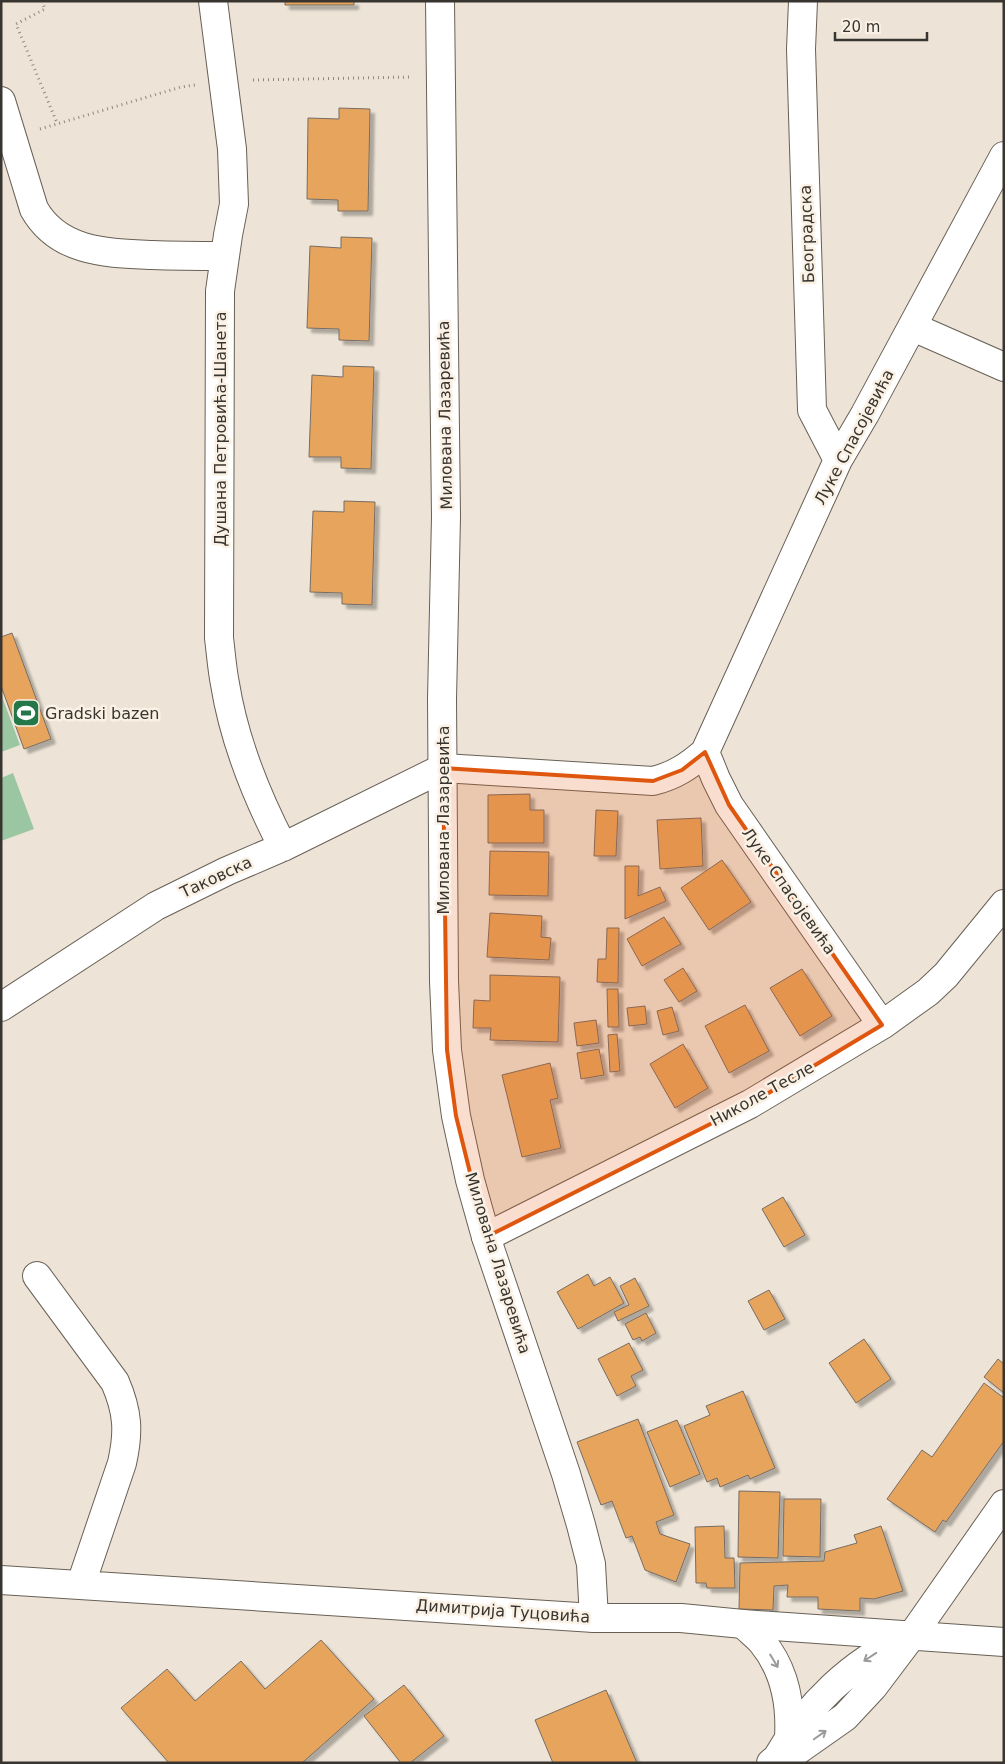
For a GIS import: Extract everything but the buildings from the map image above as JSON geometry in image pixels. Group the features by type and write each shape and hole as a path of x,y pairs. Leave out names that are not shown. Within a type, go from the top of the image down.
{"street":[{"name":"Душана Петровића-Шанета","path":"213,1 232,149 234,204 220,291 219,638 225,685 233,722 272,826 283,847"},
{"name":"Милована Лазаревића","path":"440,1 446,517 442,768 444,981 447,1050 456,1116 470,1180 486,1237 566,1474 581,1525 591,1564 594,1618"},
{"name":"Београдска","path":"803,1 802,48 812,410 838,460"},
{"path":"1,101 34,209 48,228 71,243 106,253 225,256"},
{"name":"Луке Спасојевића","path":"442,768 653,781 668,777 682,770 705,752 838,460 865,414 1004,156"},
{"path":"912,327 1004,367"},
{"path":"812,410 830,422 839,423 847,423 865,414"},
{"name":"Луке Спасојевића","path":"705,752 729,805 882,1025"},
{"name":"Таковска","path":"1,1007 156,906 227,871 283,847 442,768"},
{"name":"Николе Тесле","path":"486,1237 750,1104 882,1025 928,992 946,975 1004,904"},
{"path":"37,1276 115,1382 123,1402 127,1424 127,1444 122,1463 82,1584"},
{"path":"779,1752 807,1713 840,1680 869,1657 913,1634 1004,1504"},
{"name":"Димитрија Туцовића","path":"1,1580 594,1618 681,1618 1004,1642"},
{"path":"743,1624 762,1642 777,1664 785,1682 789,1704 779,1752"}],"path":[{"path":"42,1 45,10 16,24 57,124"}],"highlighted area":[{"path":"705,752 729,805 882,1025 750,1104 486,1237 456,1116 447,1050 443,768 653,781 682,770"}],"green space":[{"name":"Gradski bazen","path":"1,694 20,745 1,752"},
{"path":"13,773 34,829 1,841 1,778"}],"place":[{"name":"Gradski bazen","path":"26,713"}]}
